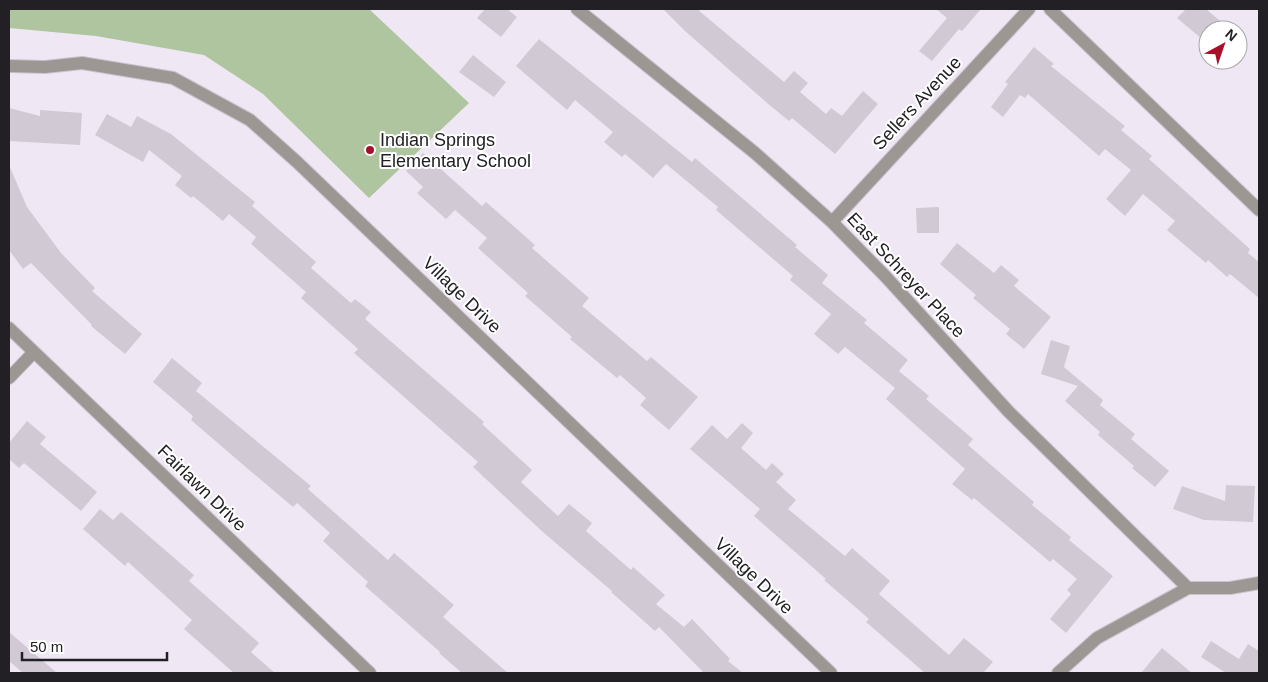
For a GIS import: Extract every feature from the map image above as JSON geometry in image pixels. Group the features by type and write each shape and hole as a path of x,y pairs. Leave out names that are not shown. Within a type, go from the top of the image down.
{"street":[{"name":"East Schreyer Place","path":"577,9 755,153 832,222 886,276 1009,412 1188,588"},
{"name":"Sellers Avenue","path":"832,222 1029,9"},
{"path":"1050,9 1259,210"},
{"name":"Village Drive","path":"9,66 45,67 82,63 173,78 250,120 303,168 830,673"},
{"name":"Fairlawn Drive","path":"9,328 370,673"},
{"path":"9,378 34,352"},
{"path":"1058,673 1097,638 1188,588 1230,588 1259,583"}],"green space":[{"name":"Indian Springs Elementary School","path":"9,9 369,9 469,103 369,198 263,94 204,55 96,36 9,28"}],"building":[{"path":"485,9 507,9 517,17 501,37 477,18"},
{"path":"663,9 697,9 784,82 794,71 808,83 800,92 826,114 831,108 842,116 863,91 878,104 835,154 792,118 789,121 767,103 685,31"},
{"path":"936,9 981,9 962,31 959,29 932,61 919,51 947,18"},
{"path":"1186,9 1206,9 1219,20 1198,20 1198,36 1177,18"},
{"path":"539,39 692,162 695,158 797,245 795,247 828,275 822,283 867,320 864,323 908,360 899,371 929,396 926,399 973,439 968,445 1034,502 1032,505 1071,537 1069,540 1113,576 1066,633 1050,619 1071,594 1067,590 1077,579 1053,559 1050,562 974,498 972,500 952,484 965,469 886,399 895,388 845,347 838,354 814,334 831,314 790,280 793,276 716,210 718,207 666,164 653,178 625,154 622,157 604,142 613,132 575,100 567,110 516,66"},
{"path":"1034,47 1054,64 1051,66 1125,126 1121,130 1152,156 1149,159 1250,249 1248,253 1259,262 1259,298 1230,274 1227,277 1208,260 1206,263 1167,230 1175,221 1143,194 1125,216 1106,199 1131,170 1105,149 1099,156 1028,94 1025,98 1020,95 1003,117 991,107 1008,84 1005,82"},
{"path":"473,55 506,82 494,97 459,72"},
{"path":"9,108 40,116 40,110 82,113 80,145 9,141"},
{"path":"107,114 131,127 137,116 171,134 255,202 252,206 316,262 311,268 351,303 355,299 371,312 365,319 484,422 482,424 532,470 521,482 558,516 569,504 592,523 586,531 631,570 633,567 665,595 656,604 684,627 692,619 730,659 728,661 743,673 704,673 659,627 655,631 612,591 544,533 473,467 478,462 354,353 358,349 301,298 306,292 251,244 256,237 229,214 223,221 193,196 191,198 175,185 182,176 149,150 143,162 95,135"},
{"path":"423,153 482,206 486,202 535,245 532,248 589,298 582,306 647,361 651,357 698,397 669,430 640,405 646,398 620,375 617,378 570,339 572,337 525,296 528,293 478,248 487,238 455,210 446,219 417,193 423,187 406,171"},
{"path":"9,165 27,207 61,253 95,288 92,291 142,334 125,354 91,326 31,263 23,269 9,250"},
{"path":"939,207 939,233 917,233 916,208"},
{"path":"957,243 994,273 1001,265 1019,280 1014,286 1051,317 1024,349 1006,334 1010,329 973,298 976,295 940,264"},
{"path":"1051,340 1070,346 1064,367 1103,400 1100,405 1135,434 1131,439 1169,471 1155,487 1132,468 1134,466 1098,435 1100,432 1065,401 1078,386 1041,374"},
{"path":"172,358 202,383 196,391 311,486 308,489 388,560 394,553 454,605 443,617 508,673 462,673 365,586 368,582 323,541 330,533 297,503 293,507 248,469 191,420 193,416 153,382"},
{"path":"27,421 46,437 40,444 97,492 81,511 24,463 19,468 9,459 9,443"},
{"path":"742,423 753,433 741,448 766,470 772,463 784,474 776,482 796,500 788,509 845,556 852,548 890,581 879,594 949,655 964,638 993,662 983,673 925,673 866,622 869,619 754,516 760,509 690,449 712,425 727,439"},
{"path":"1226,485 1255,486 1253,522 1204,520 1173,509 1182,486 1225,501"},
{"path":"100,509 113,520 121,512 194,575 189,581 259,643 251,652 275,673 234,673 184,629 192,620 128,562 125,566 83,529"},
{"path":"9,632 57,673 23,673 9,661"},
{"path":"1211,641 1239,659 1248,644 1259,651 1259,673 1226,673 1201,657"},
{"path":"1162,648 1192,673 1141,673"}],"place":[{"name":"Indian Springs Elementary School","path":"370,150"}]}
